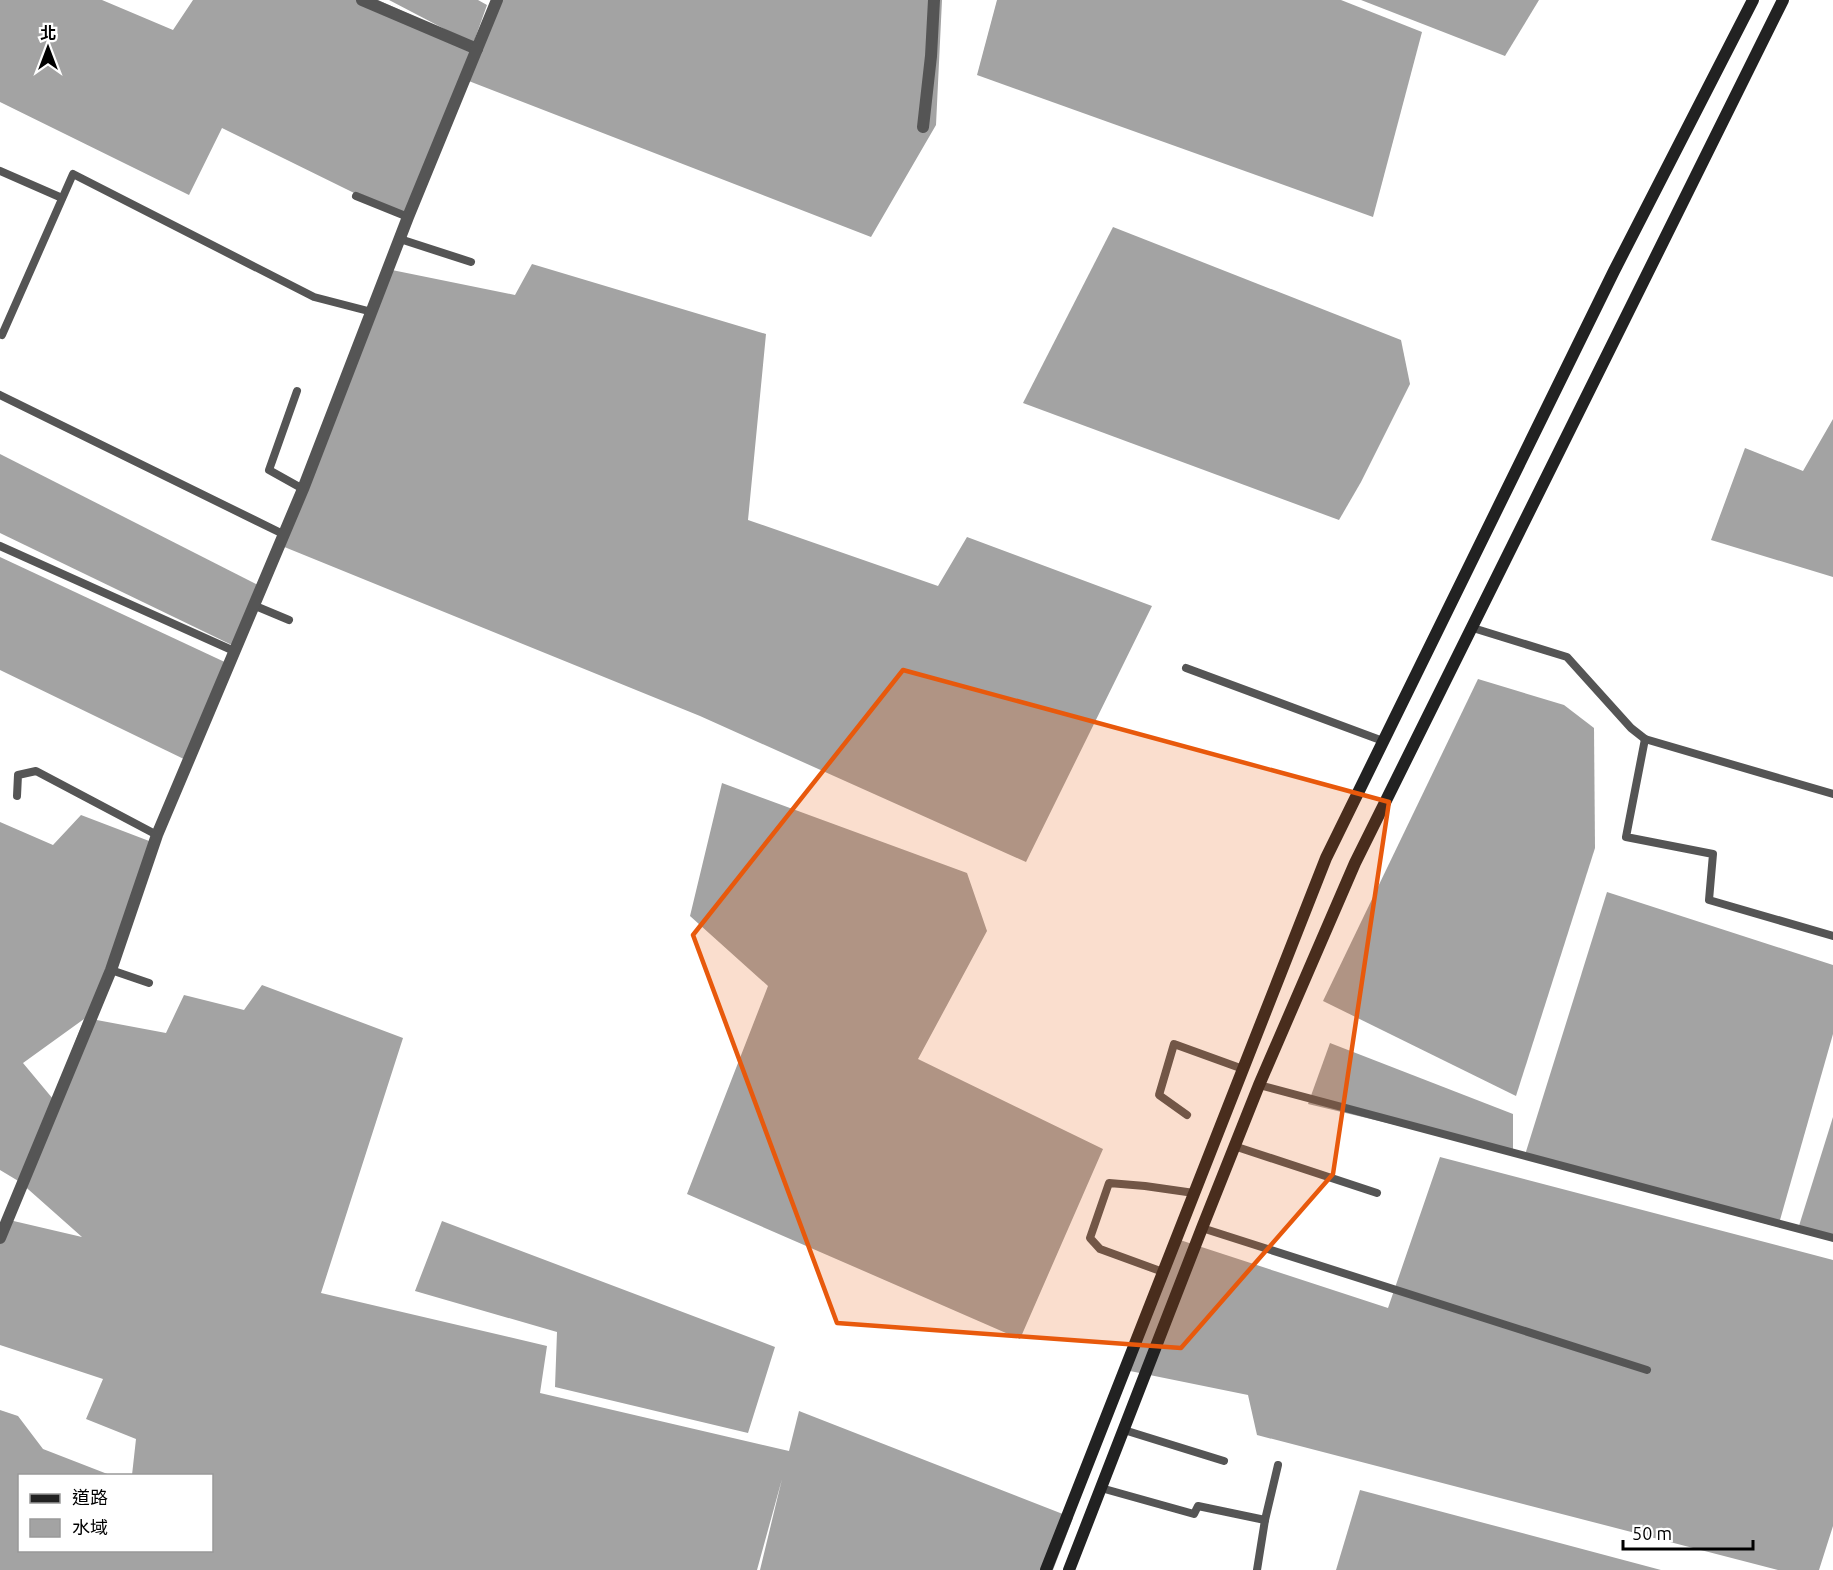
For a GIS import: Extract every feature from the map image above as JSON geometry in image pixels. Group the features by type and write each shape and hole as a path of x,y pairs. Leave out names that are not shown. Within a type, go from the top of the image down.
{"street":[{"path":"362,0 477,49"},
{"path":"1,1231 111,970 157,835 303,489 408,217 497,0"},
{"path":"923,127 931,56 934,0"},
{"path":"1046,1570 1326,858 1614,271 1753,0"},
{"path":"1069,1570 1234,1146 1355,863 1783,0"}],"lane":[{"path":"0,171 62,198"},
{"path":"2,335 73,174 314,297 372,312"},
{"path":"356,196 408,217"},
{"path":"400,239 471,262"},
{"path":"297,392 269,470 303,489"},
{"path":"0,395 283,534"},
{"path":"0,546 234,651"},
{"path":"253,605 289,620"},
{"path":"1473,628 1567,657 1631,728 1645,739 1833,795"},
{"path":"1186,668 1383,741"},
{"path":"1645,739 1626,837 1713,854 1709,900 1833,936"},
{"path":"17,796 18,775 36,771 157,835"},
{"path":"111,970 149,983"},
{"path":"1187,1114 1159,1095 1174,1044 1243,1069"},
{"path":"1259,1085 1833,1238"},
{"path":"1234,1146 1377,1193"},
{"path":"1163,1272 1100,1249 1090,1238 1109,1183 1194,1193"},
{"path":"1202,1228 1647,1370"},
{"path":"1124,1430 1224,1461"},
{"path":"1257,1570 1264,1520 1278,1465"},
{"path":"1101,1488 1194,1514 1198,1506 1264,1520"}],"highlighted area":[{"path":"903,670 1389,802 1333,1174 1181,1348 837,1323 693,935"}],"water":[{"path":"0,0 102,0 173,30 193,0 378,0 456,35 389,0 478,0 487,5 462,75 499,0 942,0 936,125 871,237 461,78 407,219 222,128 189,195 0,102"},
{"path":"997,0 1341,0 1422,32 1373,217 977,75"},
{"path":"1361,0 1539,0 1505,56"},
{"path":"1113,227 1401,340 1410,384 1361,482 1339,520 1023,403"},
{"path":"532,264 766,334 748,520 938,586 967,537 1152,606 1026,862 700,716 277,544 387,269 515,295"},
{"path":"1833,419 1833,577 1711,540 1745,448 1803,471"},
{"path":"0,454 260,586 236,647 0,533"},
{"path":"0,557 229,664 190,762 0,670"},
{"path":"1478,679 1564,705 1594,728 1595,848 1516,1096 1323,1001"},
{"path":"722,783 967,873 987,931 918,1059 1103,1149 1020,1339 687,1194 768,986 690,916"},
{"path":"81,815 157,844 86,1018 166,1033 184,995 244,1010 262,985 403,1038 321,1293 547,1346 540,1393 789,1451 799,1411 1073,1518 1053,1570 760,1570 782,1479 757,1570 0,1570 0,1410 18,1416 43,1449 107,1474 18,1474 18,1552 213,1552 213,1474 132,1474 136,1439 86,1419 103,1379 0,1345 0,1232 5,1219 82,1237 20,1182 0,1170 0,822 53,845","holes":["84,1019 53,1099 23,1063"]},
{"path":"1607,892 1833,965 1833,1034 1778,1227 1524,1158"},
{"path":"1330,1043 1513,1114 1513,1153 1308,1104"},
{"path":"1833,1117 1833,1236 1798,1229"},
{"path":"1440,1157 1833,1260 1833,1526 1819,1570 1778,1570 1257,1435 1248,1395 1130,1371 1180,1240 1388,1308"},
{"path":"442,1221 775,1347 748,1433 555,1387 557,1332 415,1291"},
{"path":"1360,1490 1661,1570 1336,1570"}]}
